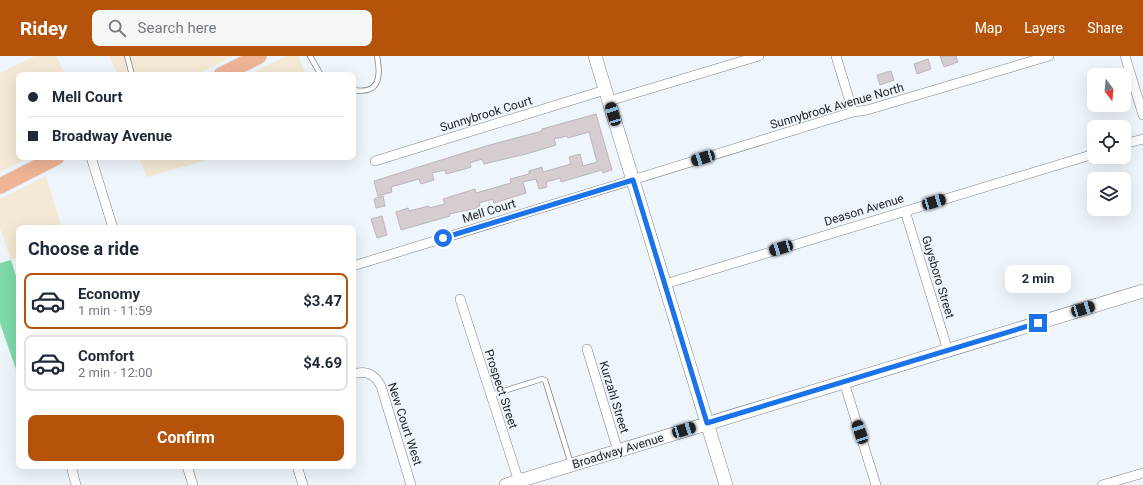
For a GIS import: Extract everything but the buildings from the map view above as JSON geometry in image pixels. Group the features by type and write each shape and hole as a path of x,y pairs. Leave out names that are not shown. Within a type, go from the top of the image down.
{"main road":[{"path":"227,72 259,56"},
{"path":"0,186 51,160"}],"street":[{"path":"595,56 726,485"},
{"name":"Sunnybrook Court","path":"375,161 607,96 758,56"},
{"path":"836,56 853,112"},
{"name":"Sunnybrook Avenue North","path":"633,180 853,112 867,110 1049,56"},
{"path":"1125,56 1143,115"},
{"path":"1131,142 1143,138"},
{"name":"Deason Avenue","path":"665,284 1087,156"},
{"path":"92,160 112,225"},
{"name":"Mell Court","path":"356,265 633,180"},
{"name":"Guysboro Street","path":"905,211 948,350"},
{"name":"Broadway Avenue","path":"515,484 707,423 1143,291"},
{"name":"Prospect Street","path":"460,299 491,395 515,484"},
{"name":"Kurzahl Street","path":"587,349 618,451"},
{"name":"New Court West","path":"356,373 364,372 371,374 381,386 411,485"},
{"path":"844,382 876,485"},
{"path":"71,469 76,485"},
{"path":"189,469 193,485"},
{"path":"298,469 303,485"},
{"path":"1102,485 1143,473"}],"lane":[{"path":"127,56 131,72"},
{"path":"310,56 319,72"},
{"path":"356,91 360,92 372,88 378,81 380,73 377,56"},
{"path":"491,395 542,378 545,380 571,465"}],"shaded area":[{"path":"35,56 56,56 64,72 16,72 16,160 25,160 0,172 0,73"},
{"path":"109,56 233,56 201,72 117,72"},
{"path":"286,56 298,56 305,72 254,72"},
{"path":"140,160 207,160 147,177"},
{"path":"46,176 61,225 16,225 16,258 11,260 0,228 0,199"}],"green space":[{"path":"11,260 16,276 16,369 0,323 0,263"}],"route":[{"path":"443,238 633,180 707,423 1038,323"}]}
